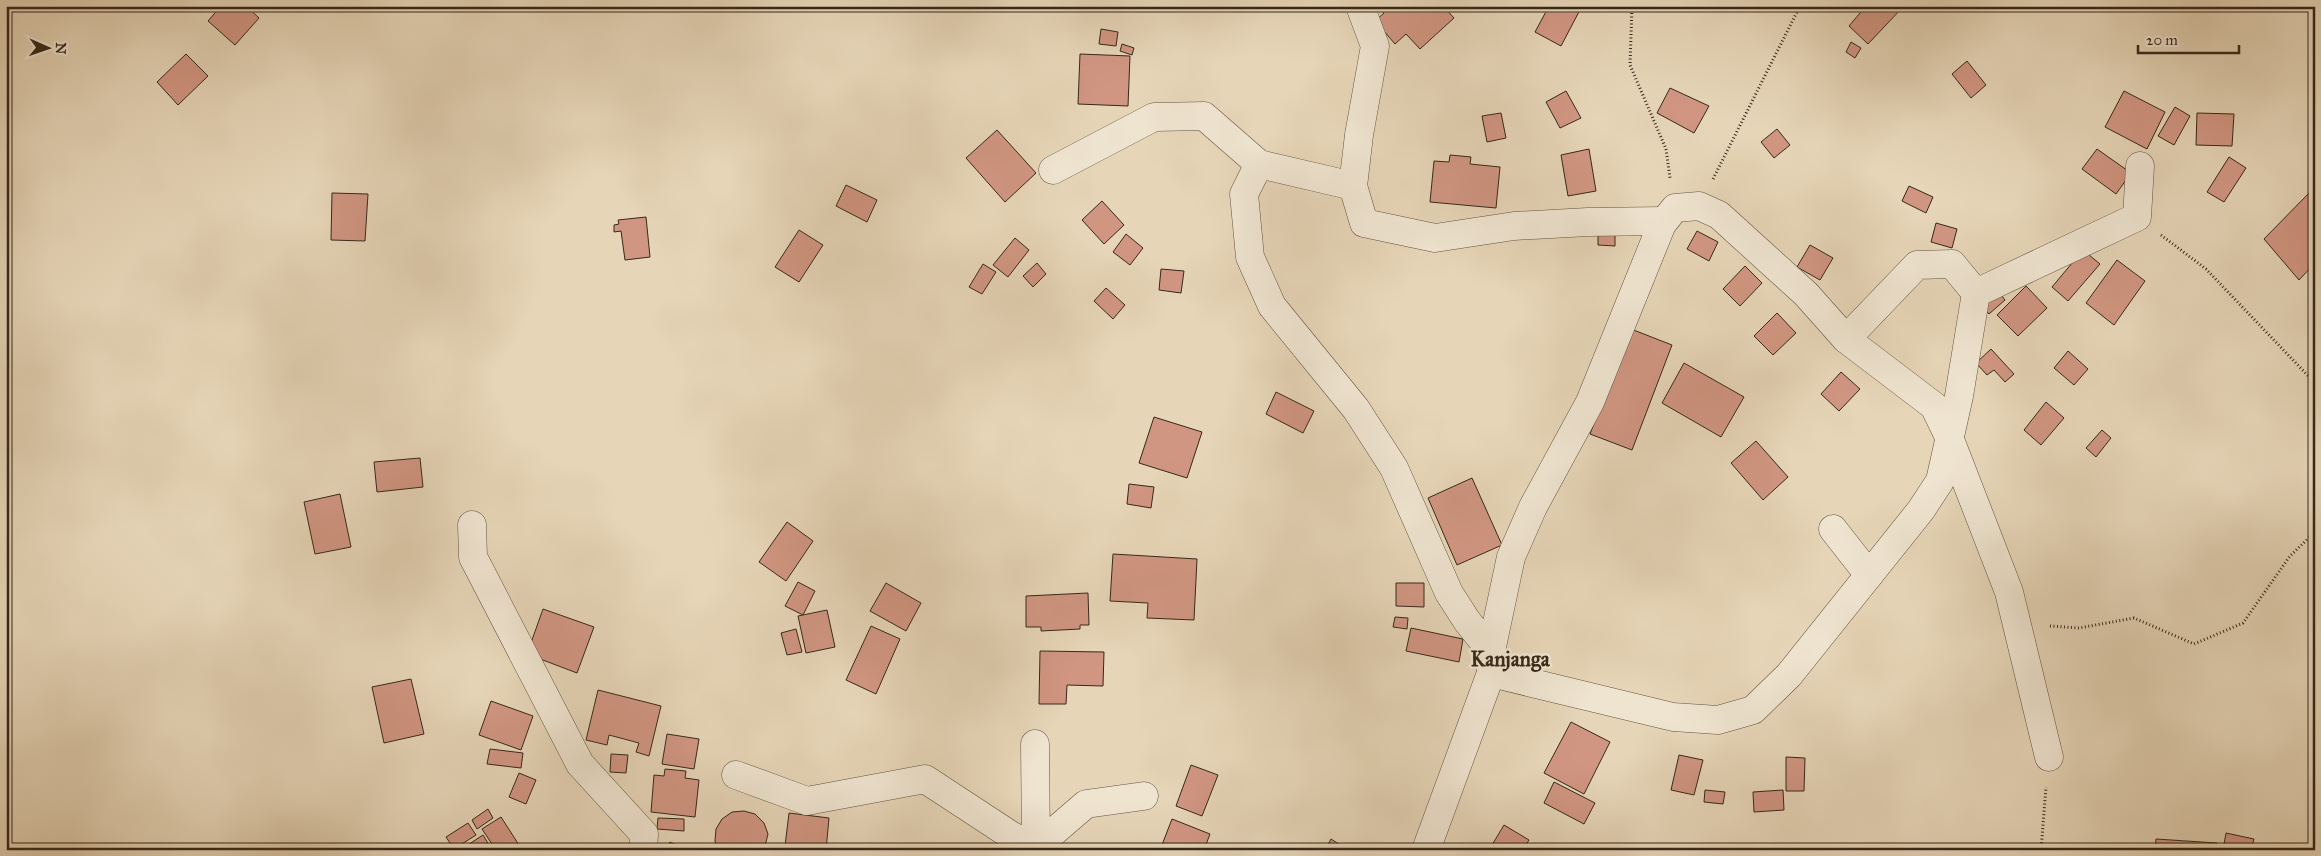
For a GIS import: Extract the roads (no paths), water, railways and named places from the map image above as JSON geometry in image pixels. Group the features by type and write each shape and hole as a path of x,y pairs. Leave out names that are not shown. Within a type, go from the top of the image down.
{"street":[{"path":"1360,6 1375,46 1359,135 1354,186 1364,223 1435,238 1514,226 1588,222 1679,212 1719,214 1806,294 1846,338 1934,406 1949,437 2009,592 2049,757"},
{"path":"1053,170 1154,117 1204,116 1259,164 1354,186"},
{"path":"1259,164 1244,194 1250,257 1272,306 1356,408 1394,468 1449,592 1491,662 1673,717 1718,720 1753,710 1783,681 1921,510 1940,481 1959,396 1976,293 1952,264 1918,265 1846,338"},
{"path":"1976,293 2137,217 2140,166"},
{"path":"1426,850 1491,662 1511,557 1533,507 1590,402 1679,212"},
{"path":"472,525 474,557 575,756 580,764 644,834 643,850"},
{"path":"1833,529 1869,575"},
{"path":"1036,744 1036,848"},
{"path":"736,775 806,801 925,779 1012,836 1036,848"},
{"path":"1036,848 1086,804 1144,796"}],"district":[{"name":"Kanjanga","path":"1510,659"}]}
